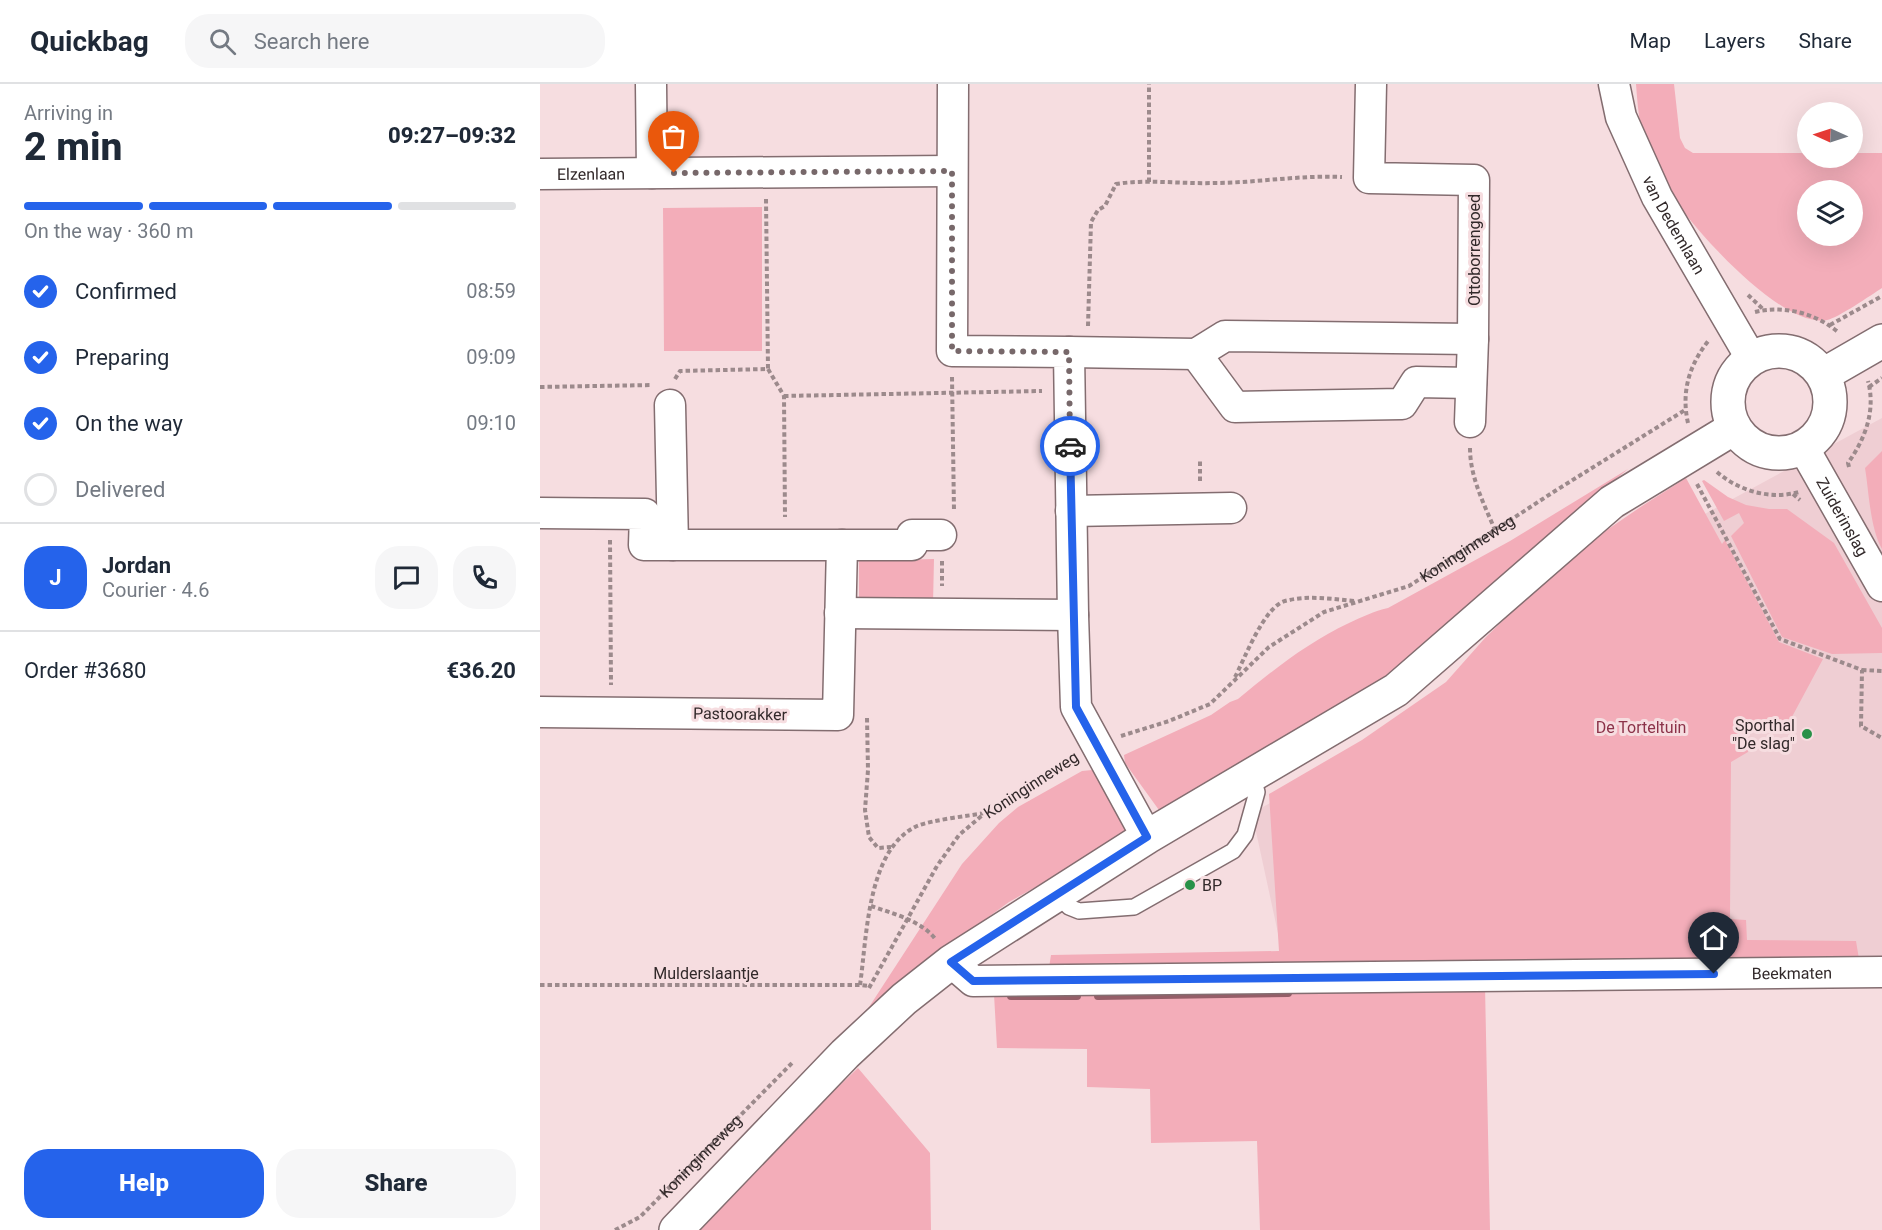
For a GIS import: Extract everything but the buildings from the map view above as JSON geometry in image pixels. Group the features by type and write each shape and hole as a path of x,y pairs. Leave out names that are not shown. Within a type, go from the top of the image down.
{"main road":[{"path":"1823,375 1870,348"},
{"path":"1777,350 1791,352 1803,356 1823,375 1828,386 1830,410 1821,432 1803,447 1778,454 1765,452 1752,446 1734,428 1728,409 1729,389 1737,371 1751,358 1764,352 1777,350"},
{"name":"Koninginneweg","path":"676,1230 845,1054 904,999 951,962 1147,837 1396,690 1612,502 1734,428"}],"street":[{"path":"651,84 652,173"},
{"path":"953,84 952,351 1196,354 1225,336 1473,339"},
{"path":"1369,178 1371,84"},
{"name":"van Dedemlaan","path":"1614,84 1621,117 1657,197 1751,358"},
{"name":"Elzenlaan","path":"540,174 952,171"},
{"name":"Ottoborrengoed","path":"1369,178 1474,180 1470,422"},
{"path":"1078,352 1069,391 1076,707 1147,837"},
{"path":"1196,354 1235,407 1402,404 1416,382 1471,383"},
{"path":"671,395 673,545"},
{"name":"Zuiderinslag","path":"1803,447 1882,586"},
{"path":"1071,511 1232,508"},
{"path":"540,513 645,514 644,545 912,545 912,535 941,535"},
{"path":"838,716 842,545"},
{"path":"840,613 1073,615"},
{"name":"Pastoorakker","path":"540,712 838,716"},
{"name":"Beekmaten","path":"951,962 973,981 1882,972"}],"lane":[{"path":"1057,895 1069,906 1079,911 1134,908 1233,851 1245,835 1257,792 1252,775"}],"path":[{"path":"1149,84 1149,182"},
{"path":"766,172 768,369 784,396 786,545"},
{"path":"1078,352 1091,222 1098,210 1105,206 1116,184 1131,181 1213,183 1312,175 1369,178"},
{"path":"1830,326 1882,296"},
{"path":"1691,454 1732,483 1762,494 1801,492 1823,483 1848,463 1864,435 1870,403 1865,371 1870,348 1850,344 1830,326 1815,317 1798,312 1781,309 1764,310 1747,315 1731,322 1708,341 1692,366 1687,381 1685,410 1691,454 1780,639 1862,670 1882,671"},
{"path":"942,614 941,527 955,528 952,351"},
{"path":"540,387 671,395 680,371 768,369"},
{"path":"1869,387 1882,378"},
{"path":"784,396 1069,391"},
{"name":"Koninginneweg","path":"863,994 871,987 937,866 959,836 985,813 1096,743 1168,721 1210,704 1269,647 1324,612 1409,586 1685,410"},
{"path":"1470,422 1470,456 1478,491 1495,530"},
{"path":"610,514 612,713"},
{"path":"1233,680 1269,613 1283,602 1311,598 1359,602"},
{"path":"1862,670 1861,726 1882,738"},
{"path":"838,716 867,717 868,770 865,810 869,837 878,848 891,847 904,834 919,825 985,813"},
{"path":"860,985 873,890 891,847"},
{"path":"871,906 909,919"},
{"name":"Mulderslaantje","path":"540,985 860,985 871,987"},
{"name":"Koninginneweg","path":"615,1230 640,1217 795,1060"}],"shaded area":[{"path":"1882,418 1882,963 1287,975 1252,813 1387,739 1703,515"}],"green space":[{"path":"1636,84 1674,84 1680,138 1685,148 1693,153 1797,153 1797,168 1863,168 1863,153 1882,153 1882,288 1827,320 1806,318 1782,306 1756,287 1730,263 1683,210 1654,168 1641,127"},
{"path":"762,207 762,351 664,351 663,208"},
{"path":"1882,451 1882,549 1872,520 1865,468"},
{"path":"1628,469 1528,555 1433,647 1164,817 1125,763 1124,755 1211,715 1238,699 1277,667 1319,639 1373,612 1388,608 1510,541"},
{"name":"De Torteltuin","path":"1686,478 1722,544 1725,540 1779,642 1823,659 1786,728 1747,728 1748,752 1731,762 1730,919 1746,920 1747,940 1856,941 1860,965 1048,974 1051,955 1279,951 1269,794 1362,740 1446,682 1485,638 1569,556"},
{"path":"1704,480 1728,497 1746,505 1787,509 1834,543 1882,628 1882,653 1832,654 1782,637 1731,536 1744,523 1739,513 1724,521 1702,481"},
{"path":"934,559 933,604 859,604 859,561"},
{"path":"1092,770 1098,773 1133,833 1009,902 931,959 858,1024 962,864 999,823 1018,807 1082,771"},
{"path":"1485,986 1490,1230 1260,1230 1257,1141 1151,1143 1150,1089 1087,1087 1087,1049 997,1048 994,994"},
{"path":"858,1068 930,1153 931,1230 688,1230"}],"waterway":[{"path":"1098,996 1288,993"},
{"path":"1011,996 1077,996"}],"way so far":[{"path":"674,173 952,171 952,351 1069,352 1070,446"}],"place":[{"name":"Sporthal \"De slag\"","path":"1807,734"},
{"name":"BP","path":"1190,885"}],"route":[{"path":"1070,446 1076,707 1147,837 951,962 973,981 1714,974"}]}
